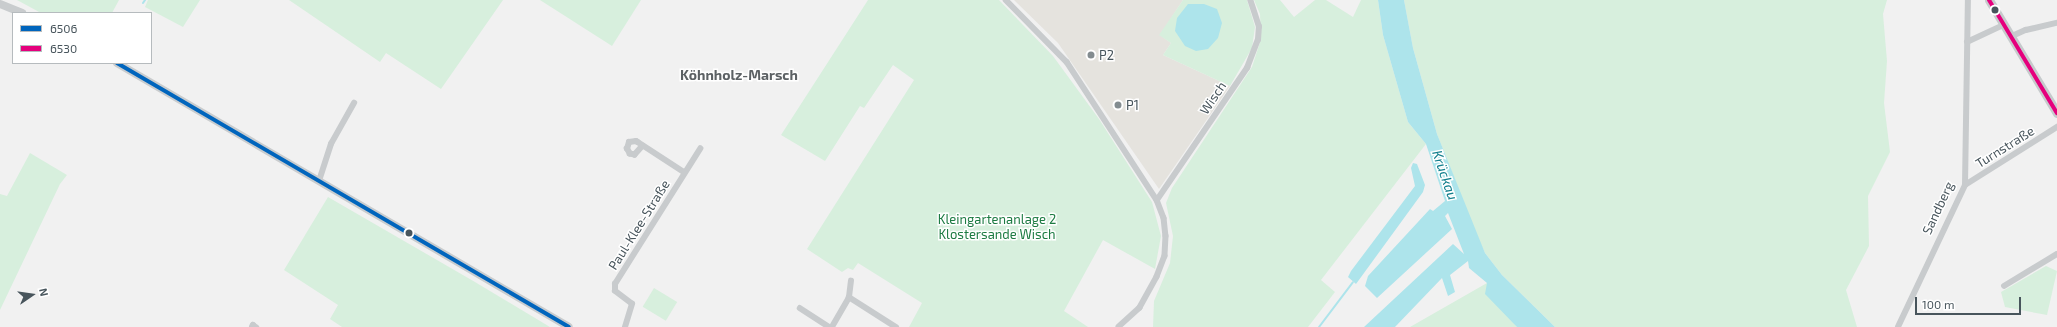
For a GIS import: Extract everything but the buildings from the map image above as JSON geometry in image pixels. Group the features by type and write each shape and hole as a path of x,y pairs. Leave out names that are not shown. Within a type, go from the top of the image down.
{"main road":[{"path":"1989,0 2010,38 2057,113"},
{"path":"0,4 20,12"},
{"path":"119,64 570,327"}],"street":[{"path":"1006,0 1067,62 1157,200 1165,224 1165,256 1157,276 1140,308 1119,327"},
{"name":"Wisch","path":"1157,200 1247,68 1258,40 1258,27 1250,0"},
{"name":"Sandberg","path":"1898,327 1964,186 1968,0"},
{"path":"2010,38 2026,30 2057,23"},
{"path":"1967,42 2003,25"},
{"path":"319,181 331,144 354,103"},
{"name":"Turnstraße","path":"1964,186 2057,127"},
{"name":"Paul-Klee-Straße","path":"643,146 684,172"},
{"name":"Paul-Klee-Straße","path":"625,327 632,304 615,291 614,286 684,172 700,149"},
{"path":"2004,286 2057,254"},
{"path":"832,327 849,297 851,281"},
{"path":"849,297 896,327"},
{"path":"800,308 828,327"}],"shaded area":[{"path":"1014,0 1183,0 1160,35 1171,43 1163,55 1230,86 1159,189 1058,43"}],"green space":[{"path":"17,0 119,0 113,12 39,12"},
{"path":"148,0 200,0 183,27 145,7"},
{"path":"289,0 503,0 441,89 386,53 380,62"},
{"path":"540,0 641,0 612,46"},
{"name":"Kleingartenanlage 2 Klostersande Wisch","path":"868,0 999,0 1053,56 1099,119 1152,202 1161,236 1155,269 1103,240 1064,311 1088,327 909,327 922,303 858,263 853,270 848,268 842,272 807,249 914,80 893,65 864,108 860,106 825,161 781,135"},
{"path":"1183,0 1247,0 1255,27 1252,48 1230,86 1163,55 1171,43 1159,35"},
{"path":"1254,0 1280,0 1294,17 1315,0 1326,0 1353,17 1361,0 1378,0 1383,35 1408,122 1426,144 1321,280 1335,292 1308,327 1153,327 1154,301 1170,263 1173,236 1166,203 1172,188 1252,67 1261,39 1260,14"},
{"path":"1404,0 1887,0 1883,14 1887,61 1884,103 1890,152 1868,196 1869,246 1846,290 1857,327 1555,327 1502,275 1485,253 1477,236 1437,134 1413,48"},
{"path":"30,153 67,175 60,184 0,310 0,194 7,196"},
{"path":"328,197 550,327 342,327 330,319 338,305 284,270"},
{"path":"2046,266 2057,271 2047,315 2005,307 2001,292"},
{"path":"1487,283 1517,327 1410,327"},
{"path":"654,288 677,302 666,321 643,307"}],"water":[{"name":"Krückau","path":"1378,0 1404,0 1413,48 1437,134 1485,253 1502,275 1555,327 1517,327 1485,294 1487,283 1469,268 1468,261 1450,275 1455,292 1448,296 1442,278 1395,327 1364,327 1453,244 1464,254 1448,213 1445,216 1452,229 1377,298 1365,286 1368,276 1430,209 1433,211 1445,201 1426,144 1408,122 1383,35"},
{"path":"1188,4 1204,4 1217,9 1222,23 1218,38 1208,49 1196,51 1185,46 1175,31 1177,18"},
{"path":"1413,163 1417,164 1425,185 1423,192 1356,284 1348,277 1351,271 1415,186 1411,168"}],"waterway":[{"path":"1319,327 1353,282"}],"transit line":[{"name":"6530","path":"1989,0 2057,113"},
{"name":"6506","path":"119,64 569,327"}],"place":[{"name":"P2","path":"1091,55"},
{"name":"P1","path":"1118,105"}],"district":[{"name":"Köhnholz-Marsch","path":"739,75"}]}
